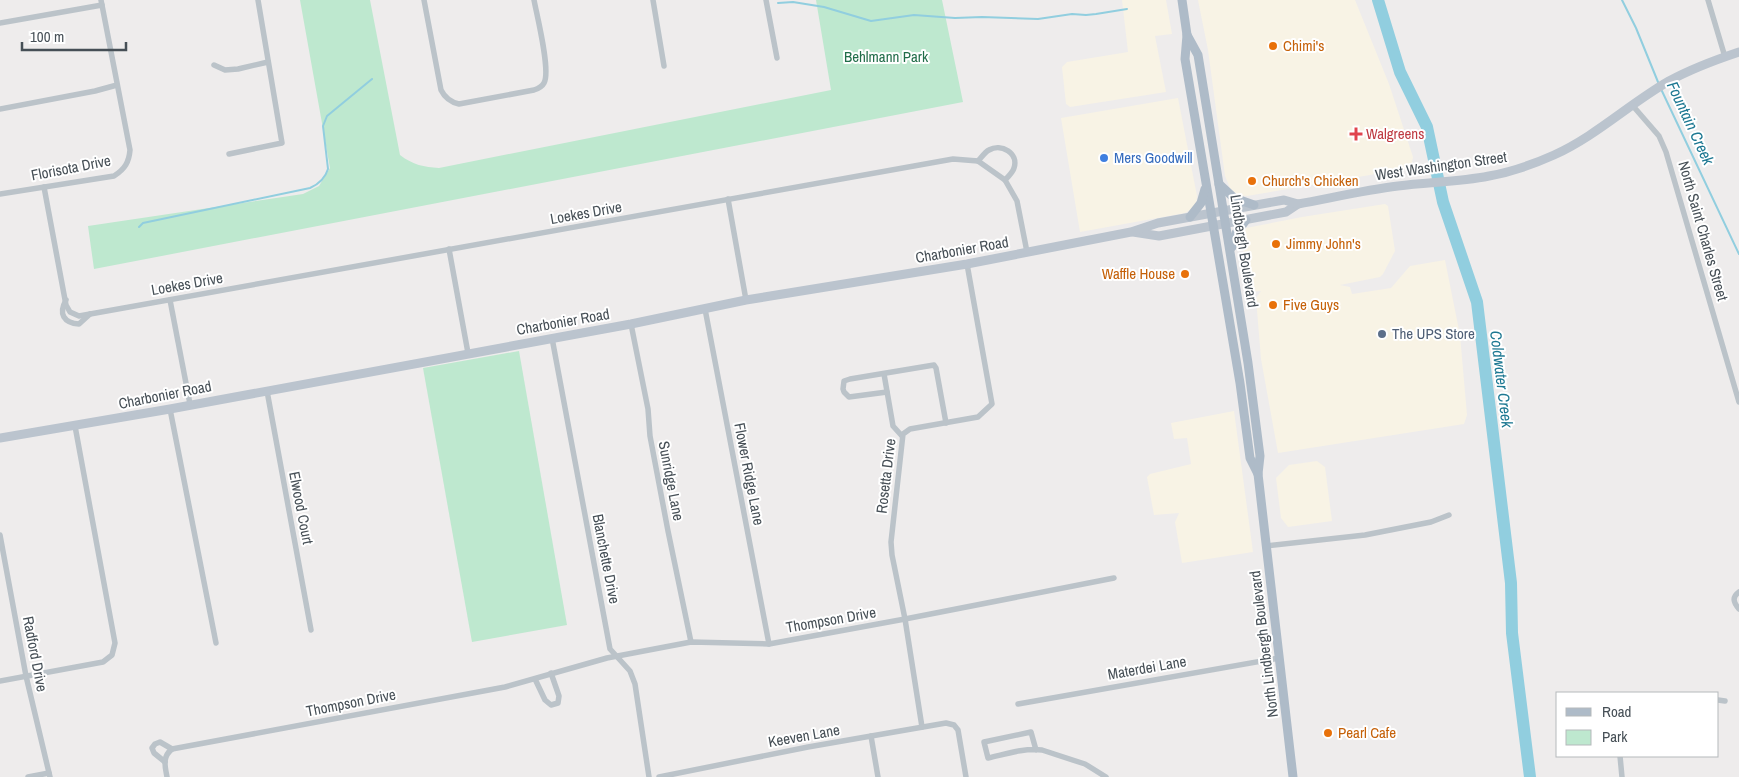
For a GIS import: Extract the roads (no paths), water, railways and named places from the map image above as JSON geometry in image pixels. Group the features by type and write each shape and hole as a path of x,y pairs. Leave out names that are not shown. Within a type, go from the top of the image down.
{"main road":[{"name":"Lindbergh Boulevard","path":"1182,0 1187,35 1185,59 1241,391 1250,458 1258,474"},
{"name":"Lindbergh Boulevard","path":"1187,35 1198,55 1230,252 1260,456 1258,474 1262,508"},
{"name":"West Washington Street","path":"1225,223 1286,212 1298,204 1379,189 1454,181 1504,173 1555,155 1603,127 1669,81 1701,66 1739,52"},
{"path":"1219,184 1234,198 1254,206"},
{"path":"1190,217 1200,206 1206,186"},
{"name":"West Washington Street","path":"1210,213 1284,200 1298,204"},
{"name":"Charbonier Road","path":"0,438 170,409 631,324 746,300 967,264 1131,232 1158,223 1210,213"},
{"path":"1230,252 1236,233 1246,220"},
{"name":"Charbonier Road","path":"1131,232 1159,236 1225,223"},
{"name":"North Lindbergh Boulevard","path":"1262,508 1293,777"}],"street":[{"path":"229,154 282,143 280,120 258,0"},
{"path":"424,0 441,90 444,96 458,104 534,90 544,83 546,76 545,58 534,0"},
{"path":"653,0 664,66"},
{"path":"766,0 777,58"},
{"path":"1708,0 1725,57"},
{"path":"0,23 101,3"},
{"name":"Florisota Drive","path":"0,194 114,176 128,163 130,150 101,3"},
{"path":"214,65 225,70 268,62"},
{"path":"0,109 95,91 116,85"},
{"name":"North Saint Charles Street","path":"1636,103 1659,136 1666,152 1739,402"},
{"path":"1005,180 1014,168 1015,161 1013,156 1009,151 998,148 989,150 978,161 1005,180 1017,201 1027,252"},
{"name":"Loekes Drive","path":"44,186 68,309 74,315 170,300 952,159 978,161"},
{"path":"728,199 746,300"},
{"path":"449,249 468,353"},
{"name":"Rosetta Drive","path":"922,727 891,542 902,436 910,428 978,417 992,404 967,264"},
{"path":"170,300 190,404"},
{"name":"Flower Ridge Lane","path":"705,310 769,644"},
{"name":"Sunridge Lane","path":"631,324 648,409 650,436 690,642"},
{"name":"Blanchette Drive","path":"552,338 610,649 630,671 635,684 649,777"},
{"path":"887,392 849,397 842,389 844,381 934,365 946,423"},
{"path":"884,374 893,426 902,436"},
{"name":"Elwood Court","path":"267,391 311,630"},
{"path":"170,409 216,643"},
{"path":"0,681 103,662 112,655 115,643 75,426"},
{"path":"1266,546 1365,535 1431,522 1449,515"},
{"name":"Radford Drive","path":"0,535 26,676 49,775"},
{"name":"Thompson Drive","path":"165,762 166,754 172,749 482,691 535,679 551,673 618,656 690,642 769,644 1114,578"},
{"path":"1739,592 1734,596 1735,605 1739,609"},
{"name":"Materdei Lane","path":"1018,704 1279,658"},
{"path":"535,679 545,700 554,705 558,703 559,696 551,673"},
{"path":"1719,700 1725,701"},
{"name":"Keeven Lane","path":"658,777 946,723 954,725 959,733 966,777"},
{"path":"1036,750 1031,732 984,742 988,758 1029,749 1036,750 1085,764 1106,777"},
{"path":"871,736 878,777"},
{"name":"Thompson Drive","path":"165,762 154,753 152,748 160,742 172,749"},
{"path":"1620,757 1622,777"},
{"path":"165,762 167,777"},
{"path":"28,777 49,775"}],"waterway":[{"name":"Coldwater Creek","path":"1378,0 1400,72 1427,127 1443,202 1477,302 1511,583 1512,633 1530,777"},
{"name":"Fountain Creek","path":"1622,0 1636,28 1658,82"},
{"path":"778,3 793,2 824,7 871,21 914,15 955,18 1038,19 1072,14 1096,14 1127,9"},
{"path":"139,227 143,223 310,188 316,185 321,181 328,169 323,126 327,116 372,79"},
{"name":"Fountain Creek","path":"1661,89 1739,254"}],"place":[{"name":"Chimi's","path":"1273,46"},
{"name":"Walgreens","path":"1356,134"},
{"name":"Mers Goodwill","path":"1104,158"},
{"name":"Church's Chicken","path":"1252,181"},
{"name":"Jimmy John's","path":"1276,244"},
{"name":"Waffle House","path":"1185,274"},
{"name":"Five Guys","path":"1273,305"},
{"name":"The UPS Store","path":"1382,334"},
{"name":"Pearl Cafe","path":"1328,733"}],"park label":[{"name":"Behlmann Park","path":"886,57"}]}
